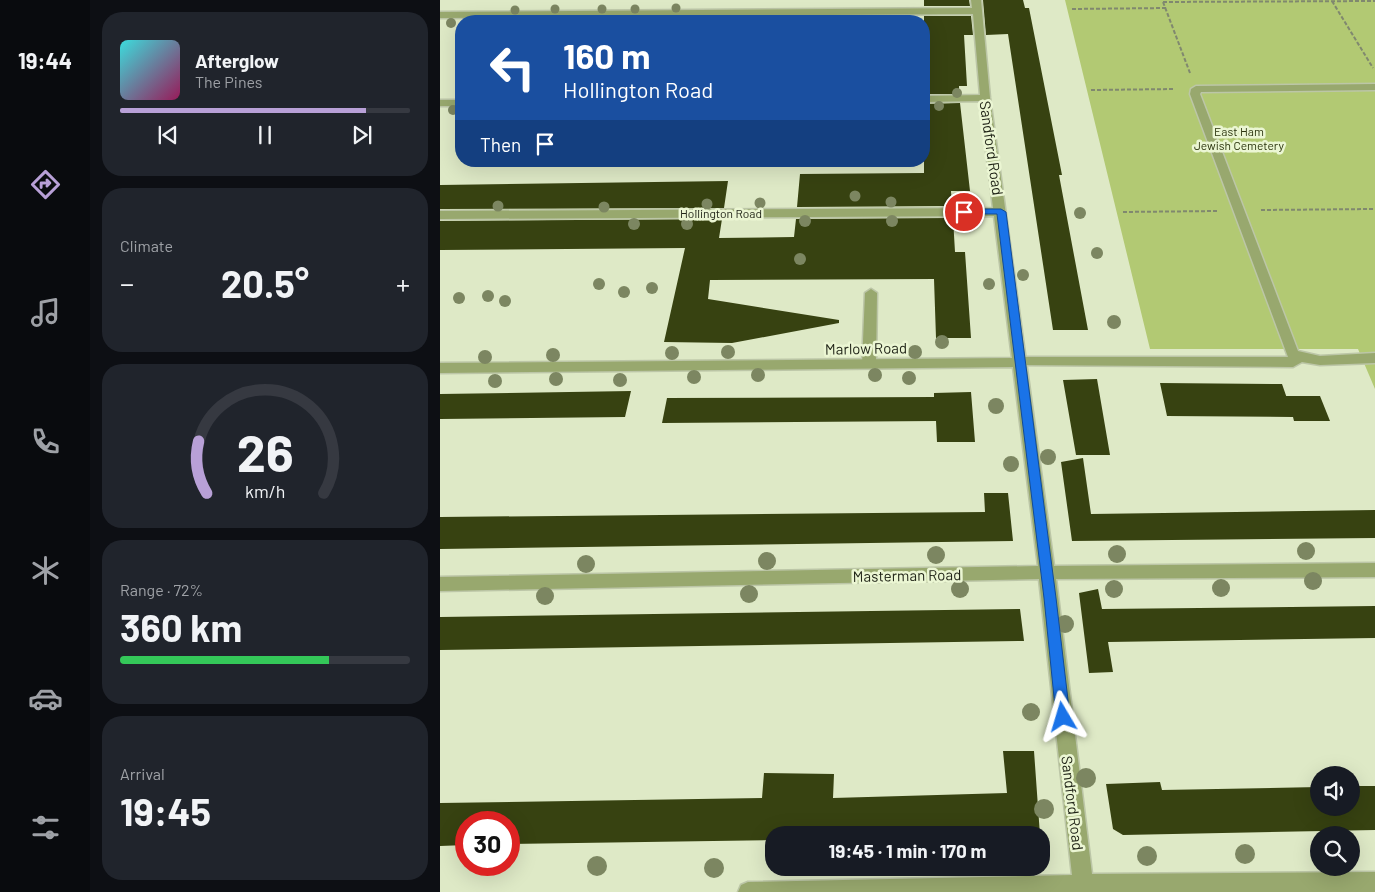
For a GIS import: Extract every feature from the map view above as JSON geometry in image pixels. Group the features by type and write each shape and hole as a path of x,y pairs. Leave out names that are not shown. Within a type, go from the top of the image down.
{"street":[{"path":"440,15 976,5"},
{"name":"Sandford Road","path":"976,5 985,98 1001,212 1084,888"},
{"path":"1296,360 1292,354 1195,94 1196,89 1375,87"},
{"path":"930,99 985,98"},
{"path":"440,103 455,103"},
{"name":"Hollington Road","path":"440,215 1001,212"},
{"path":"869,365 871,293"},
{"name":"Marlow Road","path":"440,368 869,365 1375,358"},
{"name":"Masterman Road","path":"440,584 899,574 1375,570"},
{"path":"748,892 1375,882"}],"path":[{"path":"1090,90 1196,89 1163,1 1375,1"},
{"path":"1332,1 1375,71"},
{"path":"1072,9 1166,8"}],"green space":[{"name":"East Ham Jewish Cemetery","path":"1065,0 1375,0 1375,389 1358,349 1150,349"}],"building":[{"path":"924,0 969,0 970,6 924,6"},
{"path":"983,0 1023,0 1025,8 1029,8 1062,175 1059,175 1088,330 1053,330 1008,34 986,35"},
{"path":"930,16 971,16 973,35 964,35 967,86 959,86 959,94 930,94"},
{"path":"960,103 970,191 951,191 952,206 797,207 800,174 924,173 924,167 930,167 930,104"},
{"path":"728,181 724,208 440,209 440,185"},
{"path":"953,218 955,252 965,252 971,338 936,338 934,279 710,280 708,299 839,320 839,323 732,343 664,342 685,248 440,250 440,221 722,219 719,238 794,237 796,219"},
{"path":"1097,379 1110,455 1076,455 1063,380"},
{"path":"1160,383 1282,384 1286,396 1320,396 1330,421 1294,421 1293,417 1167,416"},
{"path":"631,391 625,417 440,419 440,394"},
{"path":"971,392 975,442 937,442 936,421 662,423 667,398 934,397 934,393"},
{"path":"1083,458 1091,514 1375,510 1375,538 1072,541 1061,462"},
{"path":"984,493 1008,493 1013,541 440,549 440,517 985,512"},
{"path":"1098,589 1102,609 1375,606 1375,638 1108,642 1113,672 1089,673 1079,593"},
{"path":"1020,609 1024,641 440,650 440,617"},
{"path":"1003,751 1034,751 1039,826 765,826 765,840 520,844 520,811 455,811 455,845 440,846 440,803 762,798 764,773 834,774 833,798 1007,793"},
{"path":"1160,782 1162,790 1310,787 1310,816 1360,816 1360,786 1375,786 1375,830 1360,830 1360,826 1310,826 1310,831 1123,835 1113,829 1106,784"}],"route":[{"path":"964,212 1001,212 1011,304 1050,598 1063,717"}]}
